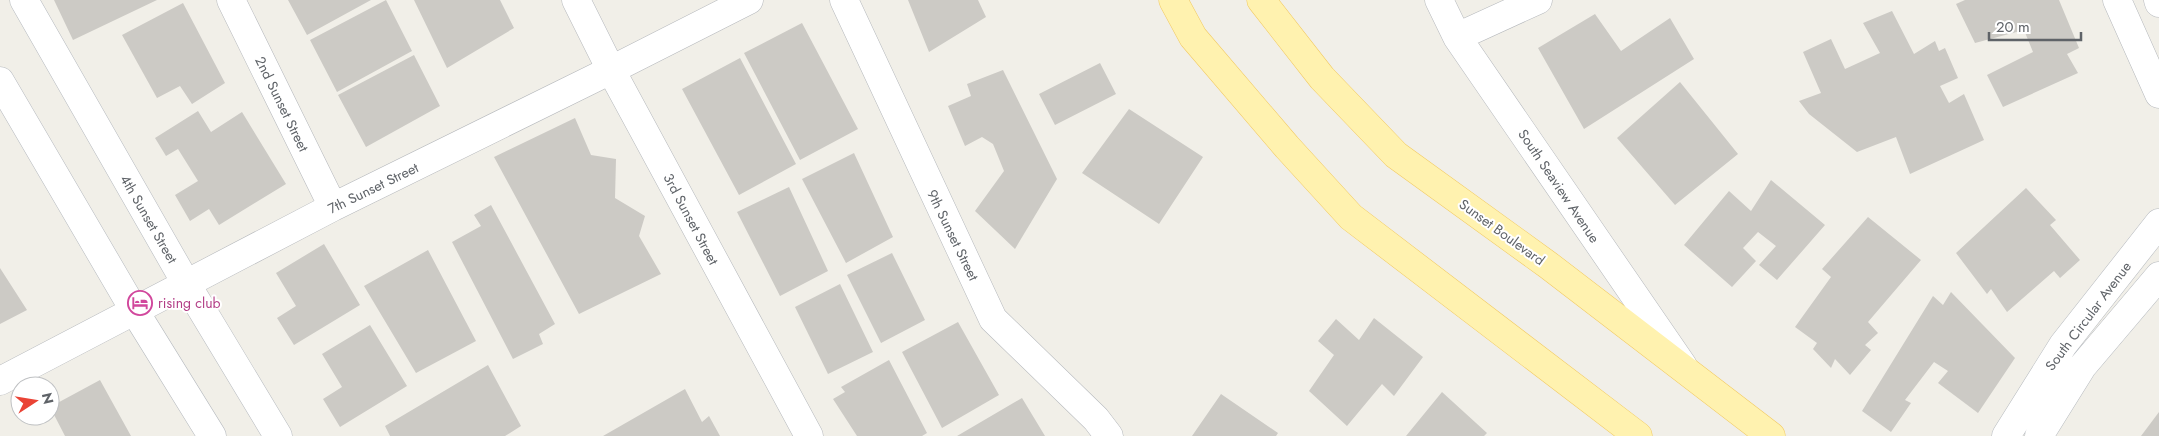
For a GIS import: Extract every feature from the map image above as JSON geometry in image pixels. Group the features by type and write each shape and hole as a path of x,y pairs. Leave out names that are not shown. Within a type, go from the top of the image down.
{"main road":[{"path":"1173,0 1193,37 1351,217 1638,436"},
{"name":"Sunset Boulevard","path":"1261,0 1322,78 1396,155 1548,265 1771,436"}],"street":[{"name":"4th Sunset Street","path":"24,0 187,285 278,436"},
{"name":"2nd Sunset Street","path":"231,0 333,207"},
{"name":"3rd Sunset Street","path":"576,0 611,70 809,436"},
{"name":"7th Sunset Street","path":"0,381 134,310 187,285 333,207 749,0"},
{"name":"9th Sunset Street","path":"844,0 993,319 1110,436"},
{"name":"South Seaview Avenue","path":"1439,0 1457,37 1685,369"},
{"path":"1457,37 1538,0"},
{"path":"2117,0 2159,94"},
{"path":"0,81 134,310 212,436"},
{"name":"South Circular Avenue","path":"2006,436 2063,345 2159,223"},
{"name":"South Circular Avenue","path":"2039,436 2082,367 2159,276"}],"building":[{"path":"54,0 157,0 73,40"},
{"path":"288,0 371,0 307,35"},
{"path":"386,0 412,51 337,92 310,40"},
{"path":"414,0 500,0 514,28 447,68"},
{"path":"908,0 978,0 986,17 929,52"},
{"path":"1965,0 2059,0 2079,48 2067,54 2078,73 2003,107 1987,75 2033,52 2024,30 1975,43 1956,4"},
{"path":"183,3 225,83 192,104 180,86 157,98 122,35"},
{"path":"1892,11 1914,54 1935,41 1939,51 1945,48 1958,78 1940,86 1949,103 1964,94 1984,140 1910,174 1896,137 1857,152 1809,114 1799,101 1821,93 1803,52 1831,39 1845,69 1880,53 1863,23"},
{"path":"1595,14 1621,51 1670,18 1694,59 1584,129 1538,48"},
{"path":"802,23 858,129 800,160 744,53"},
{"path":"414,55 440,106 366,147 338,95"},
{"path":"740,58 796,164 739,195 682,89"},
{"path":"1100,63 1116,94 1055,125 1039,94"},
{"path":"1003,70 1057,179 1015,249 975,211 1004,171 993,144 982,137 965,146 948,106 971,96 967,84"},
{"path":"1680,82 1738,154 1675,205 1617,138"},
{"path":"1129,109 1203,157 1159,224 1082,173"},
{"path":"198,111 211,132 242,112 286,184 219,225 209,209 190,221 175,195 198,181 178,149 166,156 155,138"},
{"path":"575,118 591,155 616,159 615,198 645,216 639,236 661,274 579,314 494,157"},
{"path":"854,153 893,237 846,263 802,179"},
{"path":"1771,180 1825,225 1777,280 1759,265 1776,246 1758,232 1743,248 1756,261 1732,287 1684,245 1729,191 1751,211"},
{"path":"789,187 828,271 780,296 737,212"},
{"path":"2026,188 2056,220 2050,225 2080,260 2060,278 2054,271 2007,312 1991,289 1987,294 1956,253"},
{"path":"491,205 555,324 539,334 543,344 513,359 452,242 481,226 474,215"},
{"path":"1868,217 1921,260 1868,322 1878,333 1865,345 1871,350 1850,375 1835,359 1831,368 1813,349 1817,343 1795,327 1831,277 1822,269"},
{"path":"324,244 360,305 294,345 277,318 296,306 276,273"},
{"path":"428,250 476,341 416,373 364,286"},
{"path":"892,253 925,320 881,343 847,275"},
{"path":"0,268 27,310 0,324"},
{"path":"840,284 873,352 828,374 795,307"},
{"path":"1951,292 2015,358 1978,413 1938,383 1948,371 1934,362 1905,400 1911,403 1891,432 1862,411 1933,296 1943,305"},
{"path":"1374,318 1423,357 1394,396 1382,384 1347,426 1309,391 1334,355 1318,341 1336,319 1359,340"},
{"path":"958,322 999,395 942,428 902,352"},
{"path":"370,325 407,386 340,427 323,399 342,387 322,354"},
{"path":"889,360 927,433 922,436 857,436 833,399 845,392 841,387"},
{"path":"488,365 521,426 505,436 390,436 385,426"},
{"path":"100,380 131,436 65,436 60,426 60,402"},
{"path":"685,389 702,422 709,416 720,436 603,436"},
{"path":"1442,392 1487,433 1484,436 1406,436"},
{"path":"1221,394 1278,433 1276,436 1192,436"},
{"path":"1022,398 1045,436 957,436"},
{"path":"2159,412 2159,436 2141,436"}],"place":[{"name":"rising club","path":"140,303"}]}
